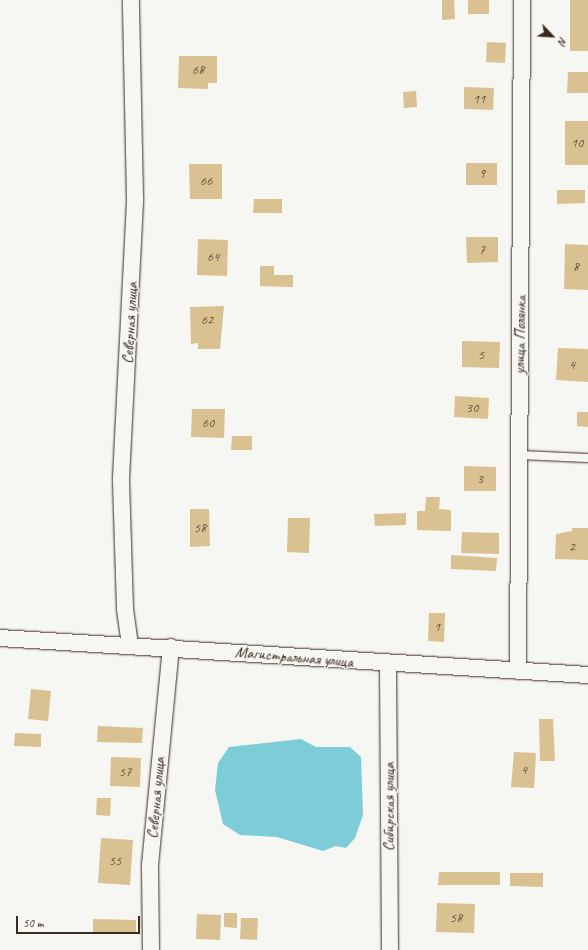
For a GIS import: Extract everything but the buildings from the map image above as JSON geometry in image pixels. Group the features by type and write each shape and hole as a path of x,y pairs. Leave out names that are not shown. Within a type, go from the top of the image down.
{"street":[{"name":"Северная улица","path":"130,645 125,608 121,464 132,322 135,198 131,0"},
{"name":"улица Полянка","path":"518,671 522,0"},
{"name":"Магистральная улица","path":"0,638 171,647 388,665 588,675"},
{"name":"Северная улица","path":"151,950 150,865 171,647"},
{"name":"Сибирская улица","path":"388,665 390,950"}],"lane":[{"path":"519,455 588,458"}],"water":[{"path":"301,739 316,747 350,747 361,757 363,815 355,838 346,848 336,846 323,851 277,837 240,835 223,824 215,790 218,763 229,747"}]}
